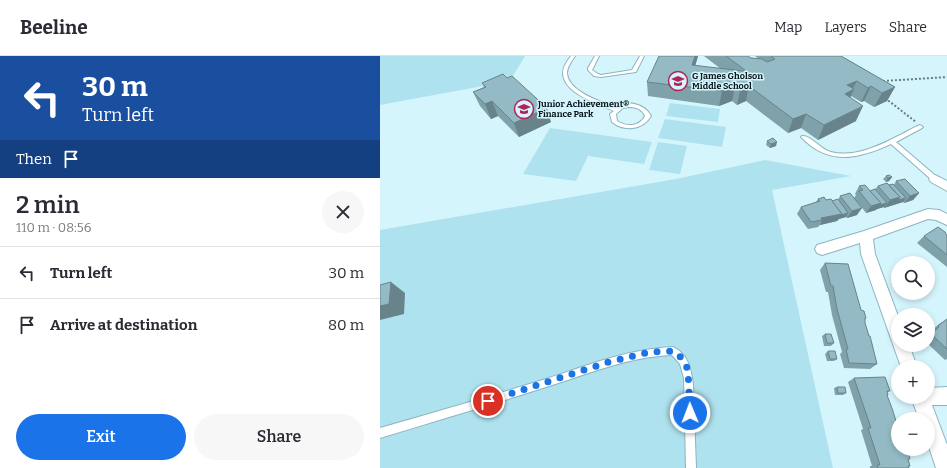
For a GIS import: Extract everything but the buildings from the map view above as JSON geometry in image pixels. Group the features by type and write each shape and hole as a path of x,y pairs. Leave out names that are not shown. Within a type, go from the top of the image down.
{"street":[{"path":"935,179 947,187"},
{"path":"822,249 866,236 901,222 928,214 939,215 947,220"},
{"path":"866,236 868,254 891,318"},
{"path":"935,397 947,396"},
{"path":"923,404 946,468"}],"lane":[{"path":"573,56 566,66 565,74 566,80 571,88 617,110"},
{"path":"597,56 590,68 592,72 601,76 634,71 642,56"},
{"path":"635,106 643,108 648,116 643,123 638,126 625,126 615,122 613,118 613,114 617,110 621,107 635,106"},
{"path":"804,137 829,154 857,155 892,142 920,127"},
{"path":"892,142 935,179"},
{"path":"380,433 502,397 609,362 650,352 673,351 683,359 688,370 691,468"}],"path":[{"path":"876,82 947,77"},
{"path":"879,95 914,119 920,127"}],"shaded area":[{"path":"380,56 525,56 510,81 380,105"},
{"path":"670,103 720,109 718,122 666,116"},
{"path":"665,119 726,127 722,147 658,138"},
{"path":"550,128 652,142 644,164 588,156 576,181 523,174"},
{"path":"658,142 687,146 680,174 649,170"},
{"path":"765,160 851,176 772,190 833,468 380,468 380,230 676,179"}],"place":[{"name":"G James Gholson Middle School","path":"678,81"},
{"name":"Junior Achievement® Finance Park","path":"524,109"}],"route":[{"path":"488,401 609,362 661,350 673,351 683,359 688,370 690,413"}]}
